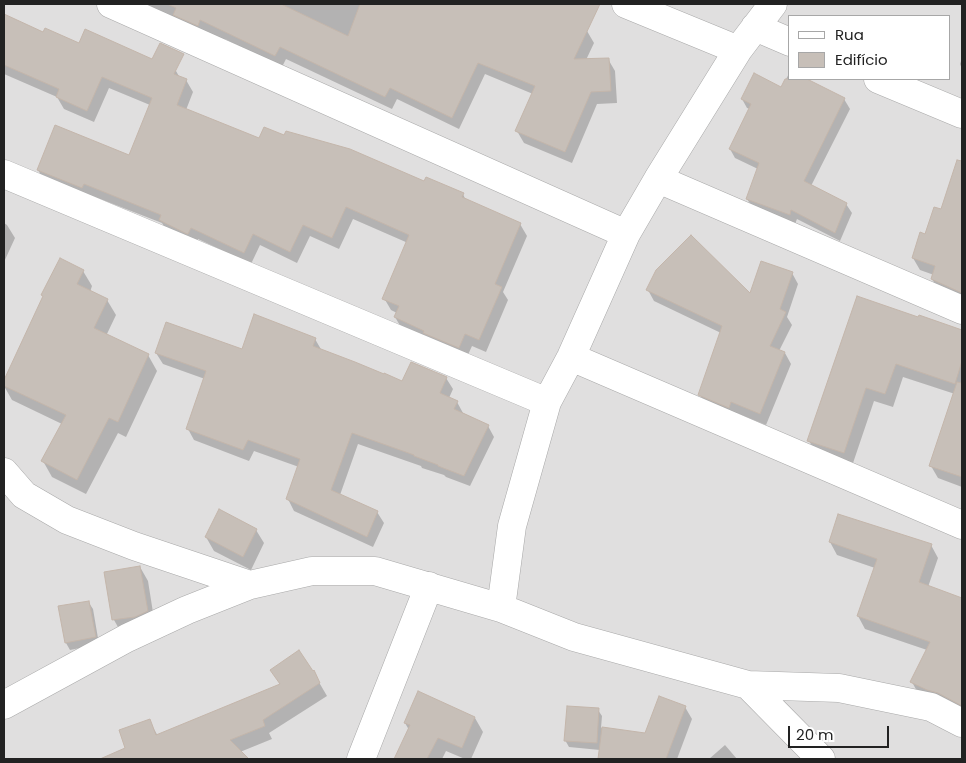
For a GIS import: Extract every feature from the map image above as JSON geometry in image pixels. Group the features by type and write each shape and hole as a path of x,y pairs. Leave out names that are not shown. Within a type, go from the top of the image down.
{"street":[{"path":"111,4 626,234"},
{"path":"626,4 738,50"},
{"path":"501,608 512,526 546,402 571,356 626,234 738,50 773,4"},
{"path":"755,27 788,41"},
{"path":"880,80 962,114"},
{"path":"4,174 546,402"},
{"path":"658,179 962,310"},
{"path":"571,356 962,525"},
{"path":"4,472 24,495 67,520 134,546 250,585"},
{"path":"4,705 127,638 188,610 250,585 312,571 375,571 501,608 574,638 748,685 839,688 931,707 962,723"},
{"path":"361,759 429,586"},
{"path":"748,685 821,759"}],"shaded area":[{"path":"4,4 962,4 962,759 4,759"}],"building":[{"path":"167,4 281,4 348,36 360,4 600,4 574,59 609,58 611,91 591,92 565,152 515,131 535,86 478,63 452,118 390,88 385,97 280,47 275,56 200,20 198,26 173,15 176,8"},
{"path":"4,14 43,32 45,28 79,43 85,29 152,59 160,43 184,54 174,74 187,79 177,105 259,138 264,127 284,135 286,131 350,149 424,181 426,177 464,193 462,197 521,223 495,284 502,287 479,340 465,334 459,348 423,333 424,331 394,317 399,306 382,299 409,235 346,207 332,238 303,225 290,252 253,234 244,253 191,228 187,234 159,220 161,215 84,184 82,188 37,170 55,125 129,155 152,98 102,77 87,111 56,97 59,89 4,65"},
{"path":"754,73 781,87 785,79 809,80 845,98 804,181 847,203 835,233 791,210 790,215 746,199 759,163 729,149 751,104 741,99"},
{"path":"957,160 962,161 962,293 931,279 935,266 912,258 920,232 925,234 934,207 941,209"},
{"path":"691,235 750,293 761,261 793,272 780,309 786,312 770,346 785,352 760,414 731,402 729,408 698,395 722,326 646,290 656,270"},
{"path":"60,258 84,270 77,284 108,299 94,328 149,354 118,422 109,418 77,480 41,461 66,415 4,386 4,380 43,296 41,295"},
{"path":"857,296 962,330 962,361 955,384 896,364 885,394 866,388 844,453 807,441"},
{"path":"254,314 316,338 313,346 402,381 411,362 447,377 440,393 458,401 454,409 489,425 464,476 414,455 352,433 331,490 378,511 367,537 286,499 300,459 248,440 243,450 186,429 206,371 155,353 166,322 242,349"},
{"path":"957,382 962,383 962,477 929,466"},
{"path":"219,509 257,529 243,557 205,537"},
{"path":"838,514 932,544 919,582 962,598 962,706 938,693 910,682 930,642 857,616 877,559 829,542"},
{"path":"140,566 148,611 135,617 112,620 104,572"},
{"path":"89,601 96,637 65,643 58,606"},
{"path":"299,650 314,670 320,683 263,720 265,726 230,740 249,759 100,759 125,748 119,730 150,719 156,735 280,684 270,670"},
{"path":"418,691 475,717 462,748 438,738 427,759 394,759 410,725 404,723"},
{"path":"659,696 686,706 666,759 598,759 602,727 645,733"},
{"path":"567,706 599,708 597,743 564,741"}]}
